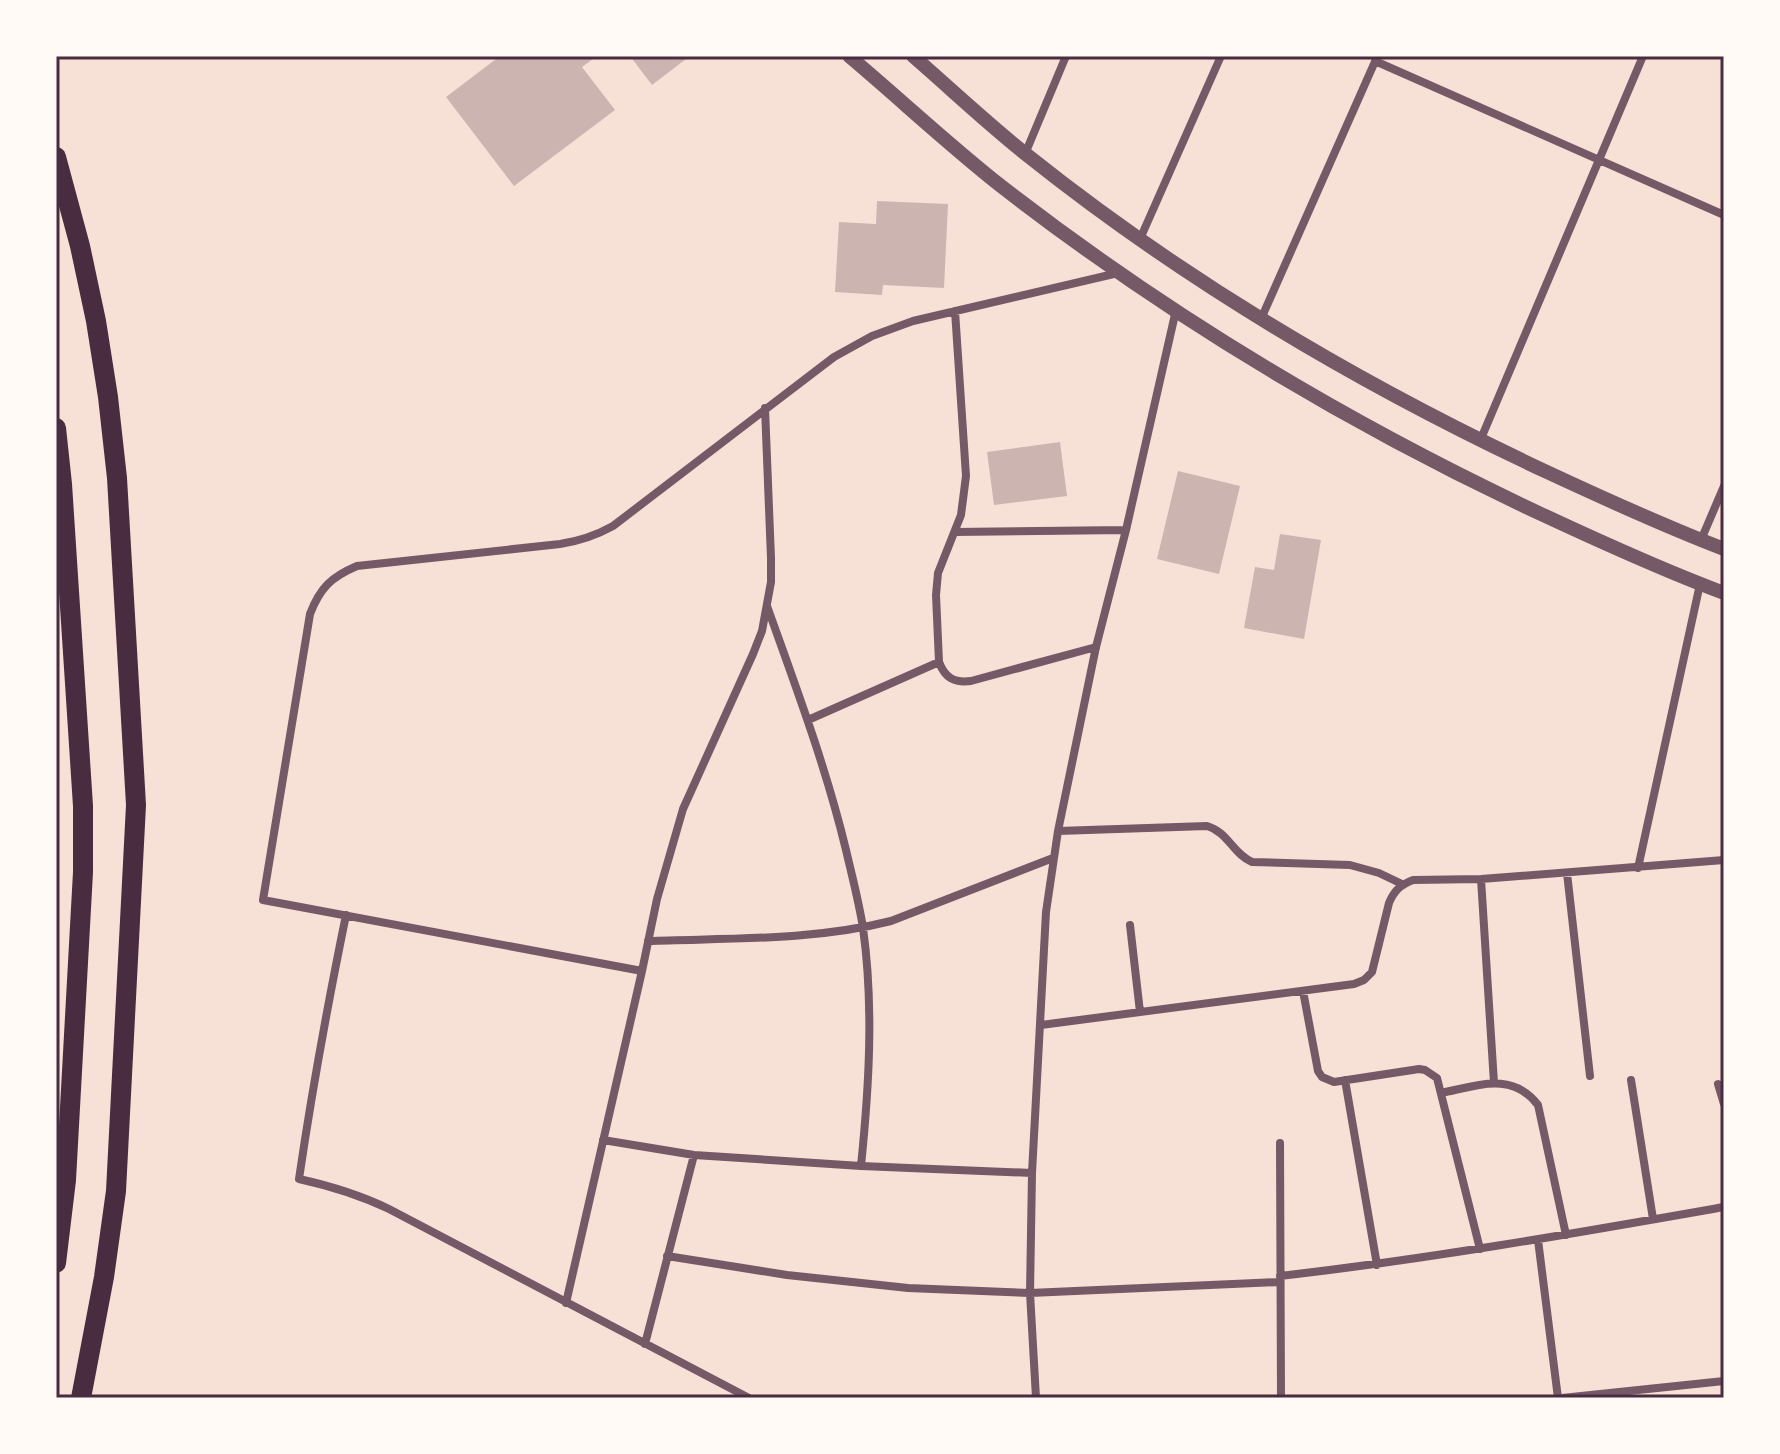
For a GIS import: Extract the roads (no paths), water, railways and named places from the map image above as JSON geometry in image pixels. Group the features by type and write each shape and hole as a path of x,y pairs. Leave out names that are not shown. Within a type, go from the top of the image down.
{"main road":[{"path":"56,157 80,246 108,397 117,478 136,805 116,1191 81,1398"},
{"path":"56,428 83,806 83,872 66,1180 56,1263"}],"street":[{"path":"849,56 999,184 1119,273 1276,374 1378,433 1483,487 1590,537 1724,593"},
{"path":"913,56 1025,154 1140,239 1261,320 1480,441 1589,492 1724,549"},
{"path":"1025,154 1066,56"},
{"path":"1140,239 1221,56"},
{"path":"1480,441 1643,56"},
{"path":"1261,320 1376,58 1724,215"},
{"path":"642,971 263,900 310,614 316,598 341,573 357,566 569,543 597,535 613,526 834,357 872,336 913,321 1119,273"},
{"path":"1036,1398 1030,1293 1032,1173 1046,912 1058,831 1096,647 1176,309"},
{"path":"955,311 966,476 961,515 938,573 939,662 943,672 960,683 1096,647"},
{"path":"566,1303 657,899 683,809 762,631 771,582 765,408"},
{"path":"1701,540 1724,486"},
{"path":"955,532 1126,530"},
{"path":"1638,868 1700,584"},
{"path":"767,606 808,720 839,822 863,928 870,1050 861,1166"},
{"path":"808,720 939,662"},
{"path":"1058,831 1207,826 1219,831 1239,854 1252,862 1350,865 1379,873 1402,884"},
{"path":"648,941 831,934 863,928 891,921 1053,858"},
{"path":"1041,1025 1354,984 1372,972 1394,892 1402,884 1413,880 1481,879 1724,860"},
{"path":"1567,873 1590,1076"},
{"path":"1481,879 1494,1083"},
{"path":"346,915 312,1091 299,1179 360,1195 749,1398"},
{"path":"1130,925 1140,1012"},
{"path":"1303,991 1318,1071 1322,1077 1334,1082 1419,1069 1437,1078 1480,1249"},
{"path":"1345,1080 1377,1265"},
{"path":"1631,1080 1653,1219"},
{"path":"1441,1093 1494,1083 1507,1084 1530,1095 1538,1105 1566,1235"},
{"path":"1718,1084 1724,1104"},
{"path":"603,1140 694,1155 1032,1173"},
{"path":"1280,1143 1281,1398"},
{"path":"645,1344 694,1155"},
{"path":"667,1256 787,1275 893,1286 1030,1293 1280,1279 1538,1240 1724,1207"},
{"path":"1538,1240 1560,1398 1724,1381"}]}
